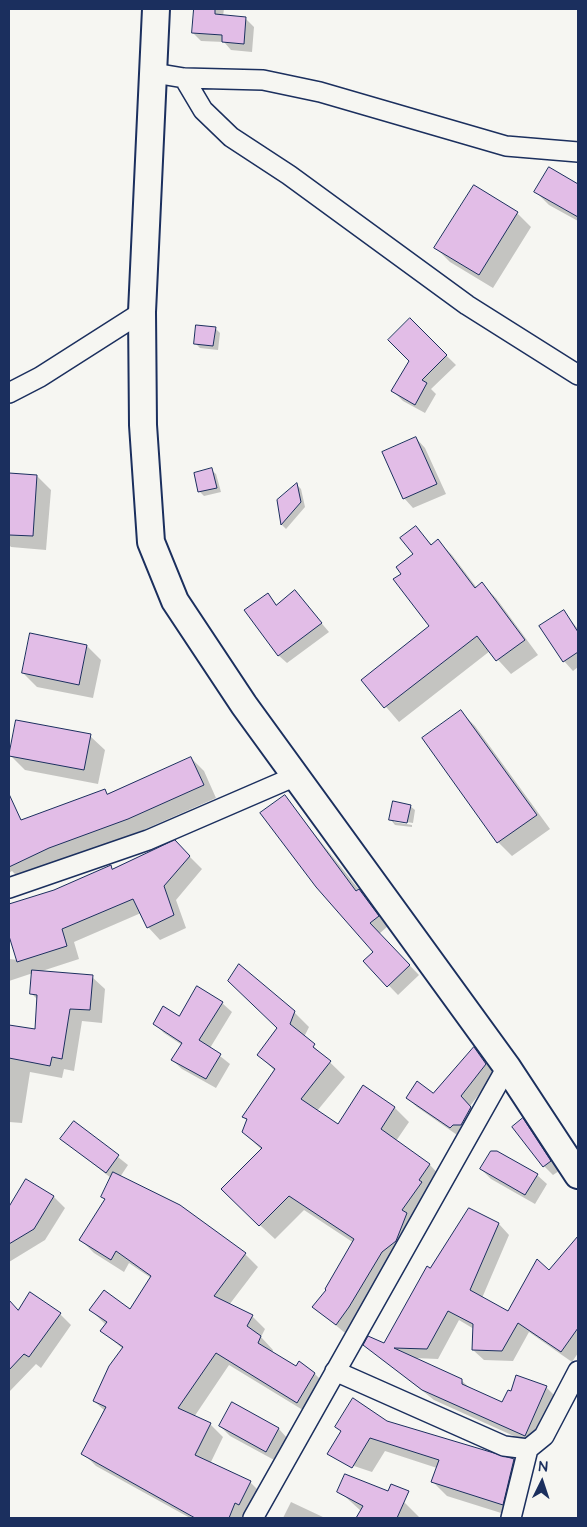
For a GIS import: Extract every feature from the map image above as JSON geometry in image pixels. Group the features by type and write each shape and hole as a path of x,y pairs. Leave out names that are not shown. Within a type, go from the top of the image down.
{"street":[{"path":"156,9 142,312 143,425 151,542 175,601 244,705 507,1068 578,1175"},
{"path":"154,73 184,78 263,80 320,92 506,146 578,152"},
{"path":"184,78 203,110 231,137 289,175 467,305 578,375"},
{"path":"9,393 142,312"},
{"path":"9,888 148,840 296,776"},
{"path":"253,1518 507,1068"},
{"path":"335,1371 504,1446 528,1449"},
{"path":"511,1518 528,1449 544,1436 578,1371"}],"building":[{"path":"194,9 215,9 215,14 246,17 244,44 222,42 222,35 192,33"},
{"path":"549,167 578,184 578,217 534,192"},
{"path":"474,185 518,212 479,275 434,248"},
{"path":"410,318 447,355 422,380 427,383 415,405 391,391 409,361 388,340"},
{"path":"196,325 216,327 213,346 194,344"},
{"path":"416,437 437,484 403,499 382,452"},
{"path":"212,468 217,488 198,492 194,473"},
{"path":"9,473 37,475 33,536 9,535"},
{"path":"297,483 301,502 281,525 277,500"},
{"path":"416,526 431,545 438,539 475,588 482,582 525,640 496,661 477,636 384,708 361,680 429,626 393,579 401,574 396,567 413,554 400,538"},
{"path":"295,590 322,623 278,656 244,610 268,593 276,605"},
{"path":"564,610 578,632 578,652 563,662 539,626"},
{"path":"30,633 87,645 79,685 22,673"},
{"path":"461,710 537,815 497,843 422,738"},
{"path":"16,720 91,734 84,770 9,756"},
{"path":"191,757 204,785 128,819 49,848 9,867 9,794 21,820 105,789 107,794"},
{"path":"285,795 356,891 359,889 379,916 370,923 410,965 387,987 363,961 373,952 316,887 260,813"},
{"path":"393,801 411,805 407,823 389,820"},
{"path":"175,840 190,856 164,886 174,915 147,928 133,899 62,929 67,946 17,962 9,936 9,904 54,890 111,865 112,869"},
{"path":"239,964 295,1011 290,1024 315,1044 313,1047 331,1061 301,1099 338,1124 363,1085 395,1107 381,1129 430,1164 419,1180 422,1182 402,1210 407,1213 396,1241 382,1252 336,1325 312,1307 326,1290 354,1239 289,1196 259,1226 221,1189 262,1148 242,1132 247,1119 242,1117 275,1069 257,1055 277,1028 228,981"},
{"path":"32,970 93,975 90,1010 70,1009 62,1059 52,1057 50,1066 9,1058 9,1025 35,1029 37,995 30,994"},
{"path":"197,986 223,1002 199,1040 221,1054 206,1079 171,1060 182,1043 153,1024 163,1006 179,1016"},
{"path":"474,1047 486,1064 461,1096 471,1107 461,1125 453,1125 450,1128 406,1098 417,1081 433,1093"},
{"path":"523,1118 551,1161 543,1167 512,1127"},
{"path":"74,1121 119,1155 106,1173 60,1139"},
{"path":"491,1151 497,1151 538,1174 525,1195 480,1169"},
{"path":"113,1172 180,1205 246,1253 214,1296 253,1315 247,1326 261,1336 258,1343 296,1366 299,1361 315,1373 297,1403 216,1353 178,1408 211,1423 195,1455 251,1481 239,1505 235,1503 229,1518 195,1518 81,1454 106,1407 93,1401 109,1366 123,1347 100,1331 107,1322 89,1310 104,1290 130,1309 151,1276 116,1251 111,1260 79,1240 105,1199 101,1197"},
{"path":"26,1179 54,1196 34,1229 9,1244 9,1207"},
{"path":"469,1208 499,1223 470,1290 508,1311 537,1259 549,1270 578,1236 578,1328 561,1352 518,1323 502,1351 472,1350 473,1324 448,1311 427,1349 394,1348 462,1379 462,1384 502,1402 508,1390 511,1391 516,1375 547,1386 525,1436 422,1390 363,1345 368,1336 384,1343 427,1266 430,1268"},
{"path":"30,1292 61,1313 29,1357 24,1354 9,1370 9,1300 18,1310"},
{"path":"353,1398 387,1421 514,1459 503,1505 431,1482 439,1460 370,1438 352,1468 327,1454 341,1431 335,1427"},
{"path":"232,1402 279,1428 266,1452 219,1426"},
{"path":"345,1474 388,1491 391,1484 409,1491 397,1518 356,1518 363,1506 337,1492"}]}
